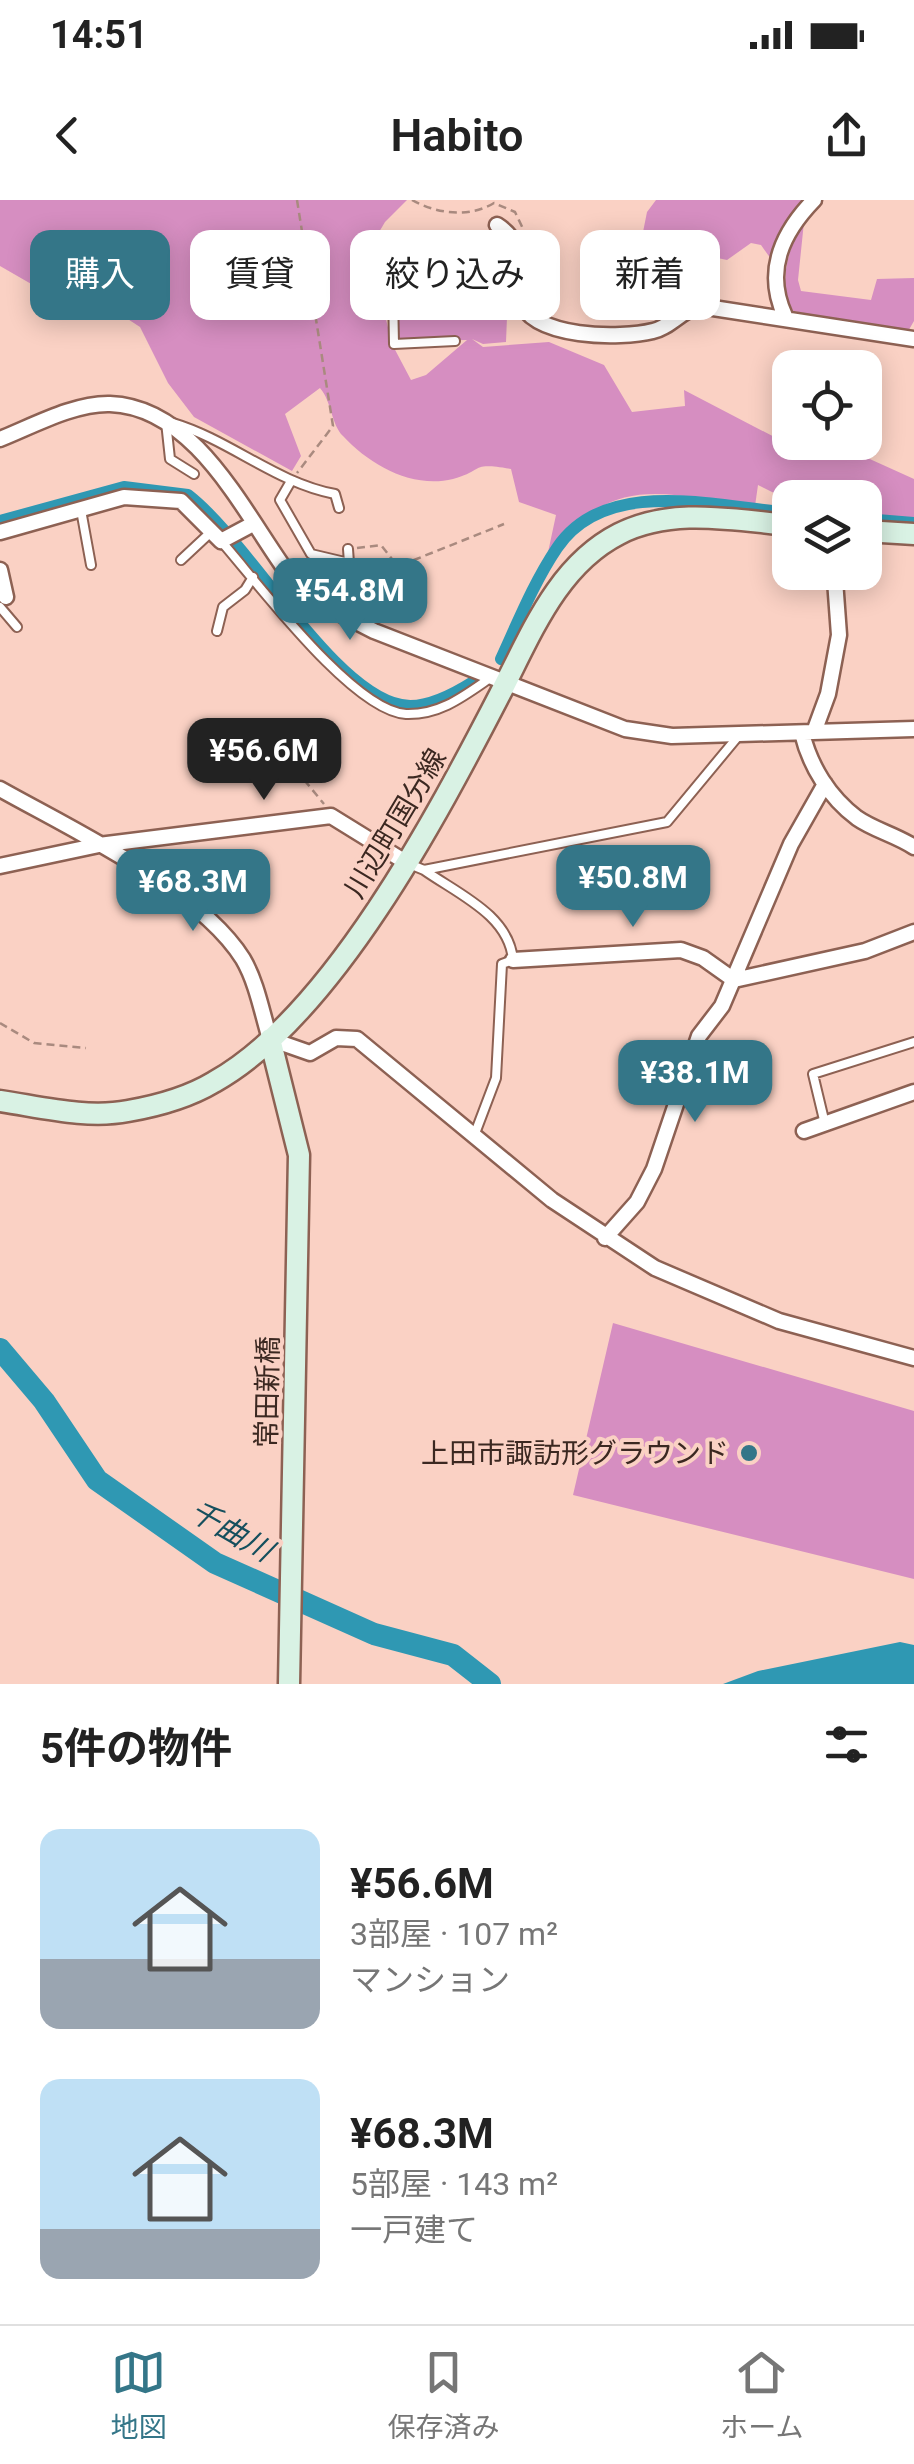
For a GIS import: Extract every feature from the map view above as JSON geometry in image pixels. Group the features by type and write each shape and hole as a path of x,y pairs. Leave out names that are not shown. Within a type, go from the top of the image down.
{"street":[{"path":"786,316 778,301 777,254 785,236 814,200"},
{"path":"497,224 505,230"},
{"path":"539,320 554,331 654,331 686,308 700,306 786,316 914,339"},
{"path":"1,435 86,407 109,404 169,420 196,446 292,579 335,612 498,681 649,734 914,729"},
{"path":"1,529 124,497 180,502 223,536 251,524"},
{"name":"川辺町国分線","path":"0,1101 105,1113 144,1108 212,1084 270,1039 415,867 498,681 562,582 618,535 678,517 772,523"},
{"path":"882,531 914,534"},
{"path":"0,570 3,602"},
{"path":"836,590 840,636 828,694 808,733 809,759 825,784 860,820 914,846"},
{"path":"605,1238 637,1202 654,1169 699,1036 734,980 790,844 825,784"},
{"path":"0,789 98,845 217,924 253,980 270,1039 310,1053 336,1038 357,1039 605,1238 655,1268 730,1302 914,1358"},
{"path":"0,866 98,845 331,816 415,867"},
{"path":"513,960 680,950 703,958 734,980 864,951 914,932"},
{"name":"常田新橋","path":"270,1039 299,1156 289,1684"},
{"path":"804,1131 914,1092"}],"lane":[{"path":"394,320 394,344 455,342"},
{"path":"194,474 170,459 169,420 205,432 299,487 335,494 339,508"},
{"path":"291,481 280,500 311,554 348,563 348,549"},
{"path":"80,507 91,564"},
{"path":"181,560 223,536 253,577 361,696 379,708 403,714 450,706 498,681"},
{"path":"216,632 223,607 253,577"},
{"path":"3,602 17,627"},
{"path":"415,867 666,822 740,734"},
{"path":"415,867 500,923 508,936 513,960 502,964 496,1078 474,1136"},
{"path":"824,1124 814,1074 914,1042"}],"path":[{"path":"291,481 333,426 297,200"},
{"path":"412,200 433,212 479,212 494,203 524,223 526,230"},
{"path":"348,549 381,544 392,559 404,564 504,524"},
{"path":"262,752 296,770 336,819"},
{"path":"0,1023 34,1044 86,1048"}],"shaded area":[{"path":"0,200 407,200 380,230 350,230 350,320 386,320 392,344 411,380 426,375 467,340 398,341 397,320 507,320 506,342 483,344 472,339 483,347 549,342 604,365 632,412 685,406 684,390 772,436 772,460 872,460 914,479 914,521 882,518 882,480 772,480 772,492 758,485 755,506 665,494 616,500 594,511 571,530 547,557 556,515 519,502 511,469 483,467 438,481 422,481 393,472 343,436 320,388 285,414 301,456 292,471 194,417 168,383 140,327 129,320 170,320 170,230 30,230 30,283 0,266"},
{"path":"656,200 809,200 782,233 771,259 761,245 751,243 727,260 720,259 720,230 643,230 647,212"},
{"path":"804,222 798,280 801,291 871,300 877,279 914,278 914,321 907,333 793,311 786,290 786,266"},
{"name":"上田市諏訪形グラウンド","path":"613,1323 914,1411 914,1579 573,1495"}],"water":[{"path":"900,1642 914,1645 914,1684 723,1684 758,1671"}],"waterway":[{"path":"0,521 124,487 188,495 212,517 319,645 374,694 401,705 420,705 473,682"},
{"path":"501,659 534,588 557,548 578,525 604,511 633,503 697,502 772,511"},
{"path":"882,520 914,523"},
{"name":"千曲川","path":"0,1349 44,1401 97,1480 215,1563 374,1634 453,1655 490,1684"}],"place":[{"name":"上田市諏訪形グラウンド","path":"749,1453"}]}
